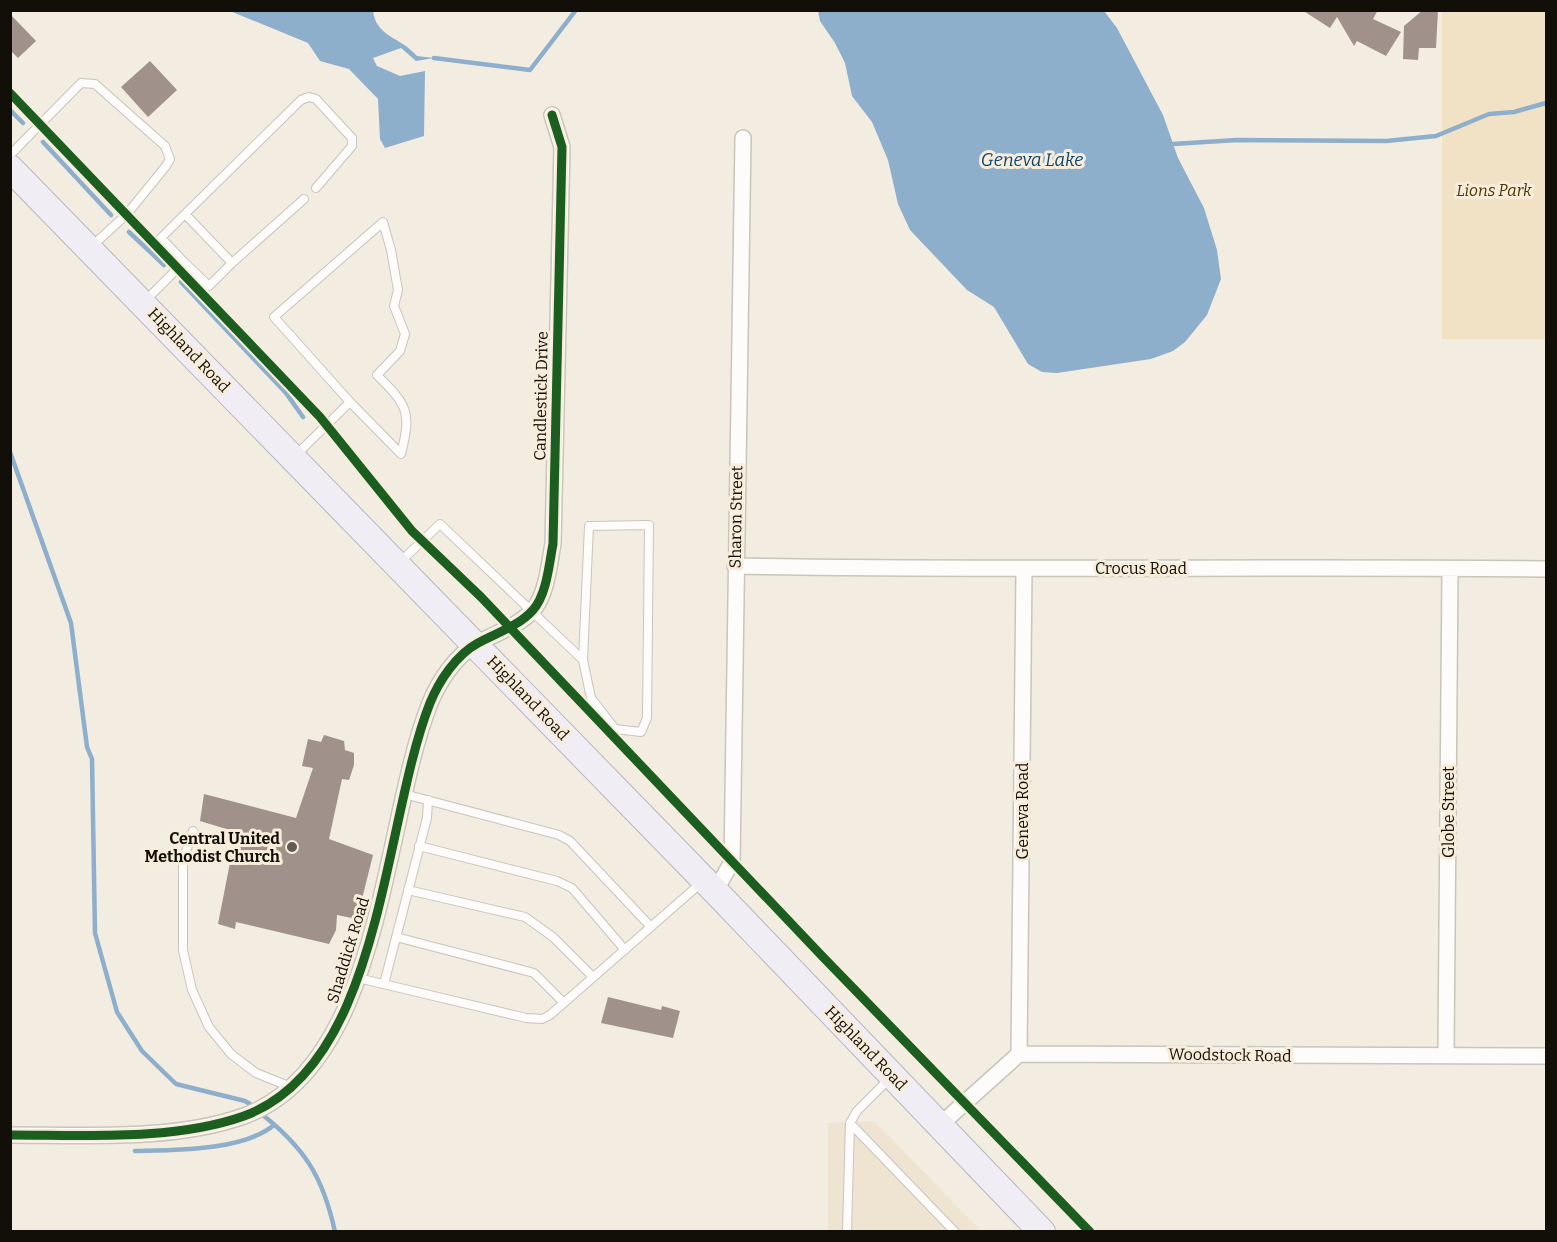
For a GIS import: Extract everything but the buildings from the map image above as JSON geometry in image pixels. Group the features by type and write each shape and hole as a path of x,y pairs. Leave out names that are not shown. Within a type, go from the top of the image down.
{"highway":[{"name":"Highland Road","path":"10,168 476,644 1042,1232"}],"street":[{"name":"Candlestick Drive","path":"533,610 547,573 553,544 562,147 552,115"},
{"name":"Sharon Street","path":"710,886 732,862 743,138"},
{"name":"Crocus Road","path":"735,566 1024,569 1546,569"},
{"name":"Geneva Road","path":"1018,1054 1024,569"},
{"name":"Globe Street","path":"1446,1054 1450,569"},
{"path":"476,644 510,627 533,610"},
{"name":"Shaddick Road","path":"10,1135 154,1133 207,1126 268,1106 292,1088 334,1036 353,995 416,743 431,701 446,674 476,644"},
{"path":"940,1125 1018,1054"},
{"name":"Woodstock Road","path":"1018,1054 1546,1056"}],"lane":[{"path":"10,155 81,83 88,82 95,84 165,146 170,159 166,166 127,214 90,248"},
{"path":"304,199 208,286 161,238 301,100 309,97 316,99 352,138 352,146 316,188"},
{"path":"185,214 232,264"},
{"path":"383,222 398,290 394,306 405,334 400,351 376,375 402,399 408,429 401,454 350,402 274,317 383,222"},
{"path":"143,303 184,262"},
{"path":"294,457 350,402"},
{"path":"398,564 440,524 583,660 591,698 615,729 641,732 647,718 649,525 589,525 583,660"},
{"path":"404,794 559,835 570,841 651,927"},
{"path":"384,984 419,846 428,800"},
{"path":"193,831 183,860 183,950 192,990 209,1027 231,1054 256,1073 292,1088"},
{"path":"419,846 557,880 572,888 625,950"},
{"path":"358,978 526,1018 543,1019 651,927 710,886"},
{"path":"408,890 525,917 553,937 593,977"},
{"path":"396,937 534,973 564,1003"},
{"path":"847,1232 850,1122 857,1111 892,1075"},
{"path":"850,1122 954,1232"}],"shaded area":[{"path":"874,1121 981,1231 828,1231 828,1123"}],"green space":[{"name":"Lions Park","path":"1442,11 1546,11 1546,339 1442,339"}],"water":[{"path":"230,11 373,11 375,20 384,32 417,56 434,58 416,61 401,48 373,58 377,66 400,76 425,71 424,136 385,148 380,139 378,99 349,69 320,61 308,43"},
{"name":"Geneva Lake","path":"818,11 1104,11 1117,28 1163,115 1178,158 1204,208 1217,250 1221,279 1207,315 1185,342 1173,351 1151,359 1057,373 1042,372 1028,364 994,307 967,290 910,230 898,204 888,160 872,122 852,96 845,63 820,21"}],"waterway":[{"path":"434,58 530,70 576,10"},
{"path":"1173,144 1237,140 1386,141 1436,136 1489,114 1514,112 1546,103"},
{"path":"10,110 23,123"},
{"path":"43,142 111,215"},
{"path":"129,232 164,265"},
{"path":"181,282 286,393 303,417"},
{"path":"10,452 71,623 87,747 92,759 95,933 117,1012 142,1051 176,1084 245,1101 253,1106"},
{"path":"259,1112 288,1138 309,1164 318,1179 335,1232"},
{"path":"135,1151 188,1149 227,1144 261,1134 274,1125"}],"cycle path":[{"path":"10,93 320,417 412,531 481,597 822,956 1090,1232"},
{"path":"10,1135 128,1135 188,1130 217,1124 244,1116 290,1089 325,1047 351,995 371,936 414,753 430,703 443,678 462,654 478,643 514,625 533,610 547,578 553,544 562,147 552,115"}],"place":[{"name":"Central United Methodist Church","path":"292,847"}]}
